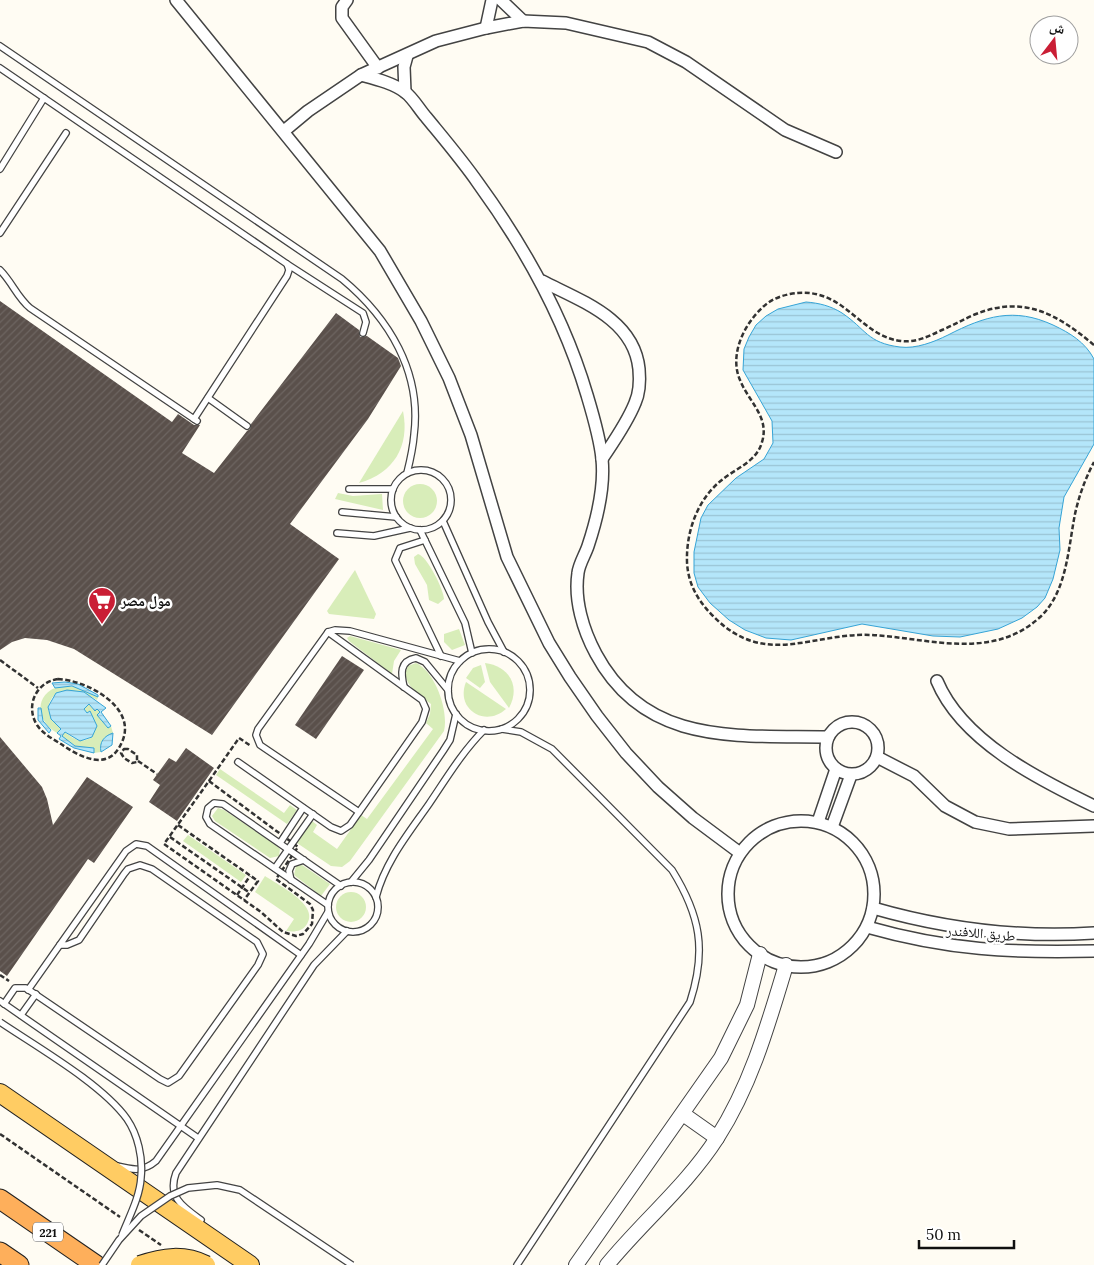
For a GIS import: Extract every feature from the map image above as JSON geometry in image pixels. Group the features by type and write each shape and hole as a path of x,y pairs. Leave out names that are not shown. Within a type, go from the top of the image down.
{"highway":[{"name":"221","path":"0,1199 96,1265"},
{"path":"0,1252 19,1265"}],"main road":[{"path":"0,1093 250,1265"},
{"path":"140,1265 160,1258 182,1258 206,1265"}],"street":[{"path":"176,0 380,250 421,321 449,378 471,436 507,557 549,643 570,677 626,753 658,787 693,818 740,853"},
{"path":"347,0 342,7 342,18 378,68"},
{"path":"486,28 492,0"},
{"path":"501,0 523,21"},
{"path":"284,131 308,110 361,75 408,56 436,41 523,21 566,23 648,42 686,62 785,130 836,152"},
{"path":"405,92 404,68 408,56"},
{"path":"361,75 405,92 455,152 501,215 542,281 562,324 579,368 602,459 602,488 597,517 578,572 578,596 582,620 590,643 602,665 616,684 634,701 655,715 677,725 701,732 725,735 828,737"},
{"path":"542,281 604,313 619,326 631,342 638,361 640,381 636,401 602,459"},
{"path":"937,680 944,697 955,712 983,738 1015,763 1048,784 1094,806"},
{"path":"852,722 859,723 871,730 875,736 878,750 877,757 874,763 864,772 851,775 836,769 826,755 828,737 838,726 852,722"},
{"path":"877,757 896,765 914,776 945,806 975,822 1009,829 1094,826"},
{"path":"818,822 836,769"},
{"path":"832,827 851,775"},
{"path":"793,821 818,822 832,827 852,841 867,860 874,884 873,908 867,927 853,946 833,960 810,966 786,965 760,954 740,934 729,908 729,879 740,853 758,835 780,824 793,821"},
{"name":"طريق اللافندر","path":"873,908 943,926 978,932 1014,935 1094,933"},
{"name":"طريق اللافندر","path":"867,927 916,940 967,949 1036,953 1094,952"},
{"path":"576,1265 721,1058 747,1005 760,954"},
{"path":"607,1265 699,1162 717,1138 751,1074 765,1036 786,965"},
{"path":"682,1114 717,1138"}],"lane":[{"path":"0,46 334,273 362,295 379,314 393,336 404,359 411,384 415,409 414,435 407,473"},
{"path":"0,68 287,264 363,313 366,322 363,333"},
{"path":"0,169 44,98"},
{"path":"0,233 66,133"},
{"path":"0,270 21,300 34,311 196,420 208,398 287,276 289,270 287,264"},
{"path":"208,398 248,426"},
{"path":"337,533 374,536 410,528 428,530 443,522 448,514 451,495 443,479 426,470 407,473 401,477 392,489 392,508 396,517 410,528"},
{"path":"349,489 392,489"},
{"path":"342,512 396,517"},
{"path":"443,522 488,622 504,652"},
{"path":"420,530 468,630 472,653"},
{"path":"424,540 400,548 394,560 441,656"},
{"path":"360,812 263,748 256,739 258,729 328,632 335,630 350,631 460,661"},
{"path":"238,762 334,829 342,831 348,828 360,812 426,714 422,700 328,632"},
{"path":"502,729 513,723 522,714 528,703 530,691 528,679 523,668 515,658 504,652 488,649 472,653 460,661 449,680 450,703 456,714 464,722 484,730 502,729 521,732 552,749 672,870 686,893 696,921 701,948 698,977 690,1002 517,1265"},
{"path":"404,687 401,675 403,665 406,661 416,658 425,662 448,690"},
{"path":"96,1159 131,1170 145,1169 156,1161 301,955 328,908 334,891 351,882 369,860 443,751 450,740 456,714"},
{"path":"341,886 223,804 214,803 208,808 206,817 210,824 328,908 335,924 347,931 360,931 372,923 377,911 376,897 379,884 392,858 467,749 484,730"},
{"path":"280,843 303,808"},
{"path":"274,868 313,814"},
{"path":"28,990 126,851 130,847 142,844 152,849 301,955"},
{"path":"291,880 289,871 292,864 304,860"},
{"path":"60,945 67,945 79,940 128,869 140,865 152,869 257,942 263,954 258,965 179,1076 168,1082 160,1079 36,994 22,987 15,988 2,1002 198,1138"},
{"path":"351,882 363,885 376,897"},
{"path":"201,1220 176,1200 172,1191 176,1173 314,965 347,931"},
{"path":"21,1015 36,994"},
{"path":"0,1022 88,1082 110,1099 128,1120 141,1151 142,1178 134,1205 119,1240"},
{"path":"102,1265 119,1240 141,1216 170,1196 188,1188 217,1185 240,1190 352,1265"},
{"path":"220,1236 233,1253"}],"path":[{"path":"1094,345 1069,324 1045,312 1022,306 1002,307 985,312 919,340 904,342 882,336 846,307 817,294 799,293 771,301 751,319 743,334 736,364 739,378 762,418 763,439 755,456 713,487 698,509 688,544 687,564 691,586 706,609 722,625 740,636 761,643 790,646 871,635 946,644 973,644 999,641 1024,629 1040,617 1050,606 1061,584 1081,490 1094,462"},
{"path":"0,660 38,688"},
{"path":"52,680 65,680 80,682 99,692 112,703 124,721 125,734 119,748 107,758 88,760 48,735 38,726 32,712 38,688 52,680"},
{"path":"209,781 239,738 255,749"},
{"path":"119,748 122,751 122,756 130,763 138,761 158,774"},
{"path":"122,751 130,750 138,756 138,761"},
{"path":"178,825 258,881 244,900"},
{"path":"170,837 250,893"},
{"path":"237,895 250,876"},
{"path":"0,975 10,981"},
{"path":"0,1134 127,1221"},
{"path":"135,1227 167,1249"}],"green space":[{"path":"403,411 404,436 397,456 382,472 359,483"},
{"path":"420,484 432,489 437,501 432,513 420,518 408,513 403,501 408,489"},
{"path":"338,493 353,496 382,494 383,510 335,499"},
{"path":"418,554 426,561 441,588 444,599 438,604 429,600 427,585 415,564 414,557"},
{"path":"355,570 376,614 374,619 329,614 327,611"},
{"path":"459,629 465,645 452,650 444,642 444,634"},
{"path":"350,636 401,650 394,661 392,674 349,641 347,638"},
{"path":"416,663 429,674 439,692 444,713 444,731 350,861 342,867 331,866 297,843 312,821 317,825 313,832 337,849 361,815 367,819 433,729 426,723 430,714 431,704 412,688 406,678 408,666"},
{"path":"485,663 501,668 510,678 514,692 509,708 490,682"},
{"path":"481,665 485,682 480,688 466,678 473,668"},
{"path":"466,682 506,709 489,717 474,713 468,707 465,700"},
{"path":"60,686 78,687 98,697 97,700 75,691 60,692 55,695 50,701 48,710 61,729 57,733 45,722 40,708 45,695"},
{"path":"89,704 94,710 97,709 101,712 98,715 108,728 111,726 113,733 102,741 101,752 94,753 94,748 75,746 61,736 65,732 78,740 92,737 90,711 87,713 84,708"},
{"path":"220,769 284,813 290,805 297,810 287,824 216,775"},
{"path":"218,808 224,810 276,845 280,849 279,856 270,858 215,821 212,816"},
{"path":"188,835 246,875 241,882 183,841"},
{"path":"302,865 330,884 321,896 294,875 296,866"},
{"path":"265,876 296,896 303,903 308,910 309,917 303,929 286,931 294,919 255,892"},
{"path":"351,892 362,896 366,907 362,918 351,922 340,918 336,907 340,896"}],"water":[{"path":"806,302 825,305 838,311 873,339 900,347 919,346 987,319 1012,315 1039,319 1053,325 1076,339 1090,353 1094,359 1094,444 1064,497 1059,528 1060,550 1053,579 1045,598 1037,607 1022,618 998,629 960,637 933,636 862,624 791,640 766,638 745,630 729,620 710,603 698,587 694,573 694,552 701,518 708,505 736,478 764,459 773,443 772,421 743,370 744,349 756,325 766,316 778,309"},
{"path":"52,683 78,684 98,695 98,697 72,686 55,688"},
{"path":"67,690 84,692 106,708 101,712 111,726 108,728 97,715 100,712 97,709 95,711 89,704 84,709 87,713 90,711 97,726 92,737 80,741 65,732 62,736 75,746 94,748 94,753 74,748 59,739 61,736 57,733 61,729 51,719 48,707 56,693"},
{"path":"38,708 41,708 43,721 51,730 49,733 38,720"},
{"path":"113,733 112,745 101,752 103,740"}],"building":[{"path":"0,301 172,422 178,414 194,425 200,425 182,453 214,473 250,429 251,424 336,313 359,330 360,337 367,336 398,358 401,366 368,419 290,524 339,559 212,735 74,649 47,640 25,638 12,642 0,650"},
{"path":"342,656 364,670 316,739 295,725"},
{"path":"0,737 42,787 53,825 87,777 133,807 94,863 88,859 7,976 0,971"},
{"path":"186,748 214,768 177,821 149,802 160,785 153,780 169,758 176,762"}],"place":[{"name":"مول مصر","path":"102,625"}]}
